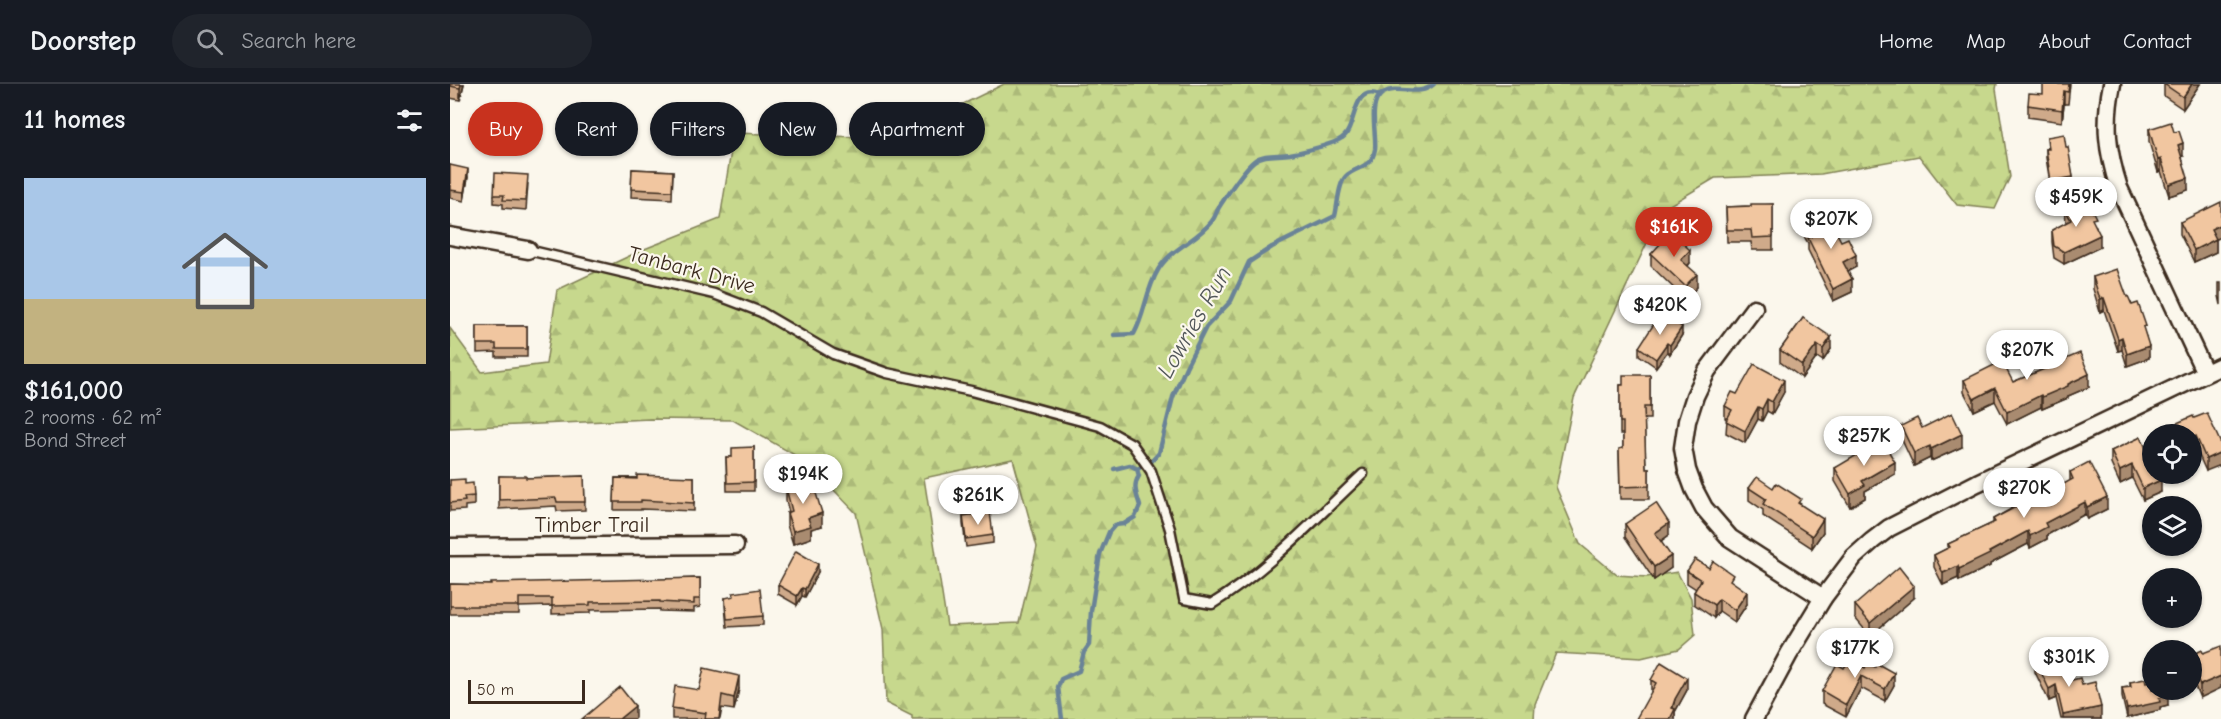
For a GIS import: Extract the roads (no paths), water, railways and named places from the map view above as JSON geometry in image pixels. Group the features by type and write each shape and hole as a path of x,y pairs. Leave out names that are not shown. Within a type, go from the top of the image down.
{"street":[{"path":"2112,84 2107,111 2107,138 2119,188 2205,373"},
{"name":"Tanbark Drive","path":"450,236 528,250"},
{"path":"1754,308 1707,371 1695,396 1687,421 1683,448 1687,470 1704,508 1730,538 1823,598"},
{"path":"1754,719 1823,598 1854,557 1889,528 2221,366"},
{"name":"Timber Trail","path":"450,547 735,545"}],"lane":[{"name":"Tanbark Drive","path":"528,250 714,294 761,312 833,354 909,379 970,391 1100,426 1132,444 1151,471 1165,510 1184,599 1212,604 1229,594 1260,571 1363,474"}],"waterway":[{"name":"Lowries Run","path":"1137,469 1150,463 1159,453 1173,397 1186,367 1206,327 1231,301 1249,262 1272,247 1335,216 1343,180 1350,173 1367,164 1373,155 1375,104 1383,93 1396,90 1422,90 1434,84"},
{"path":"1114,335 1134,334 1158,270 1170,256 1206,228 1236,181 1254,161 1267,156 1310,150 1337,141 1347,133 1359,101 1370,93 1379,95"},
{"path":"1114,469 1130,465 1137,469"},
{"name":"Lowries Run","path":"1062,719 1058,687 1061,679 1079,671 1084,652 1089,645 1091,611 1100,554 1109,532 1115,525 1124,524 1135,517 1140,506 1135,487 1139,476 1137,469"}]}
